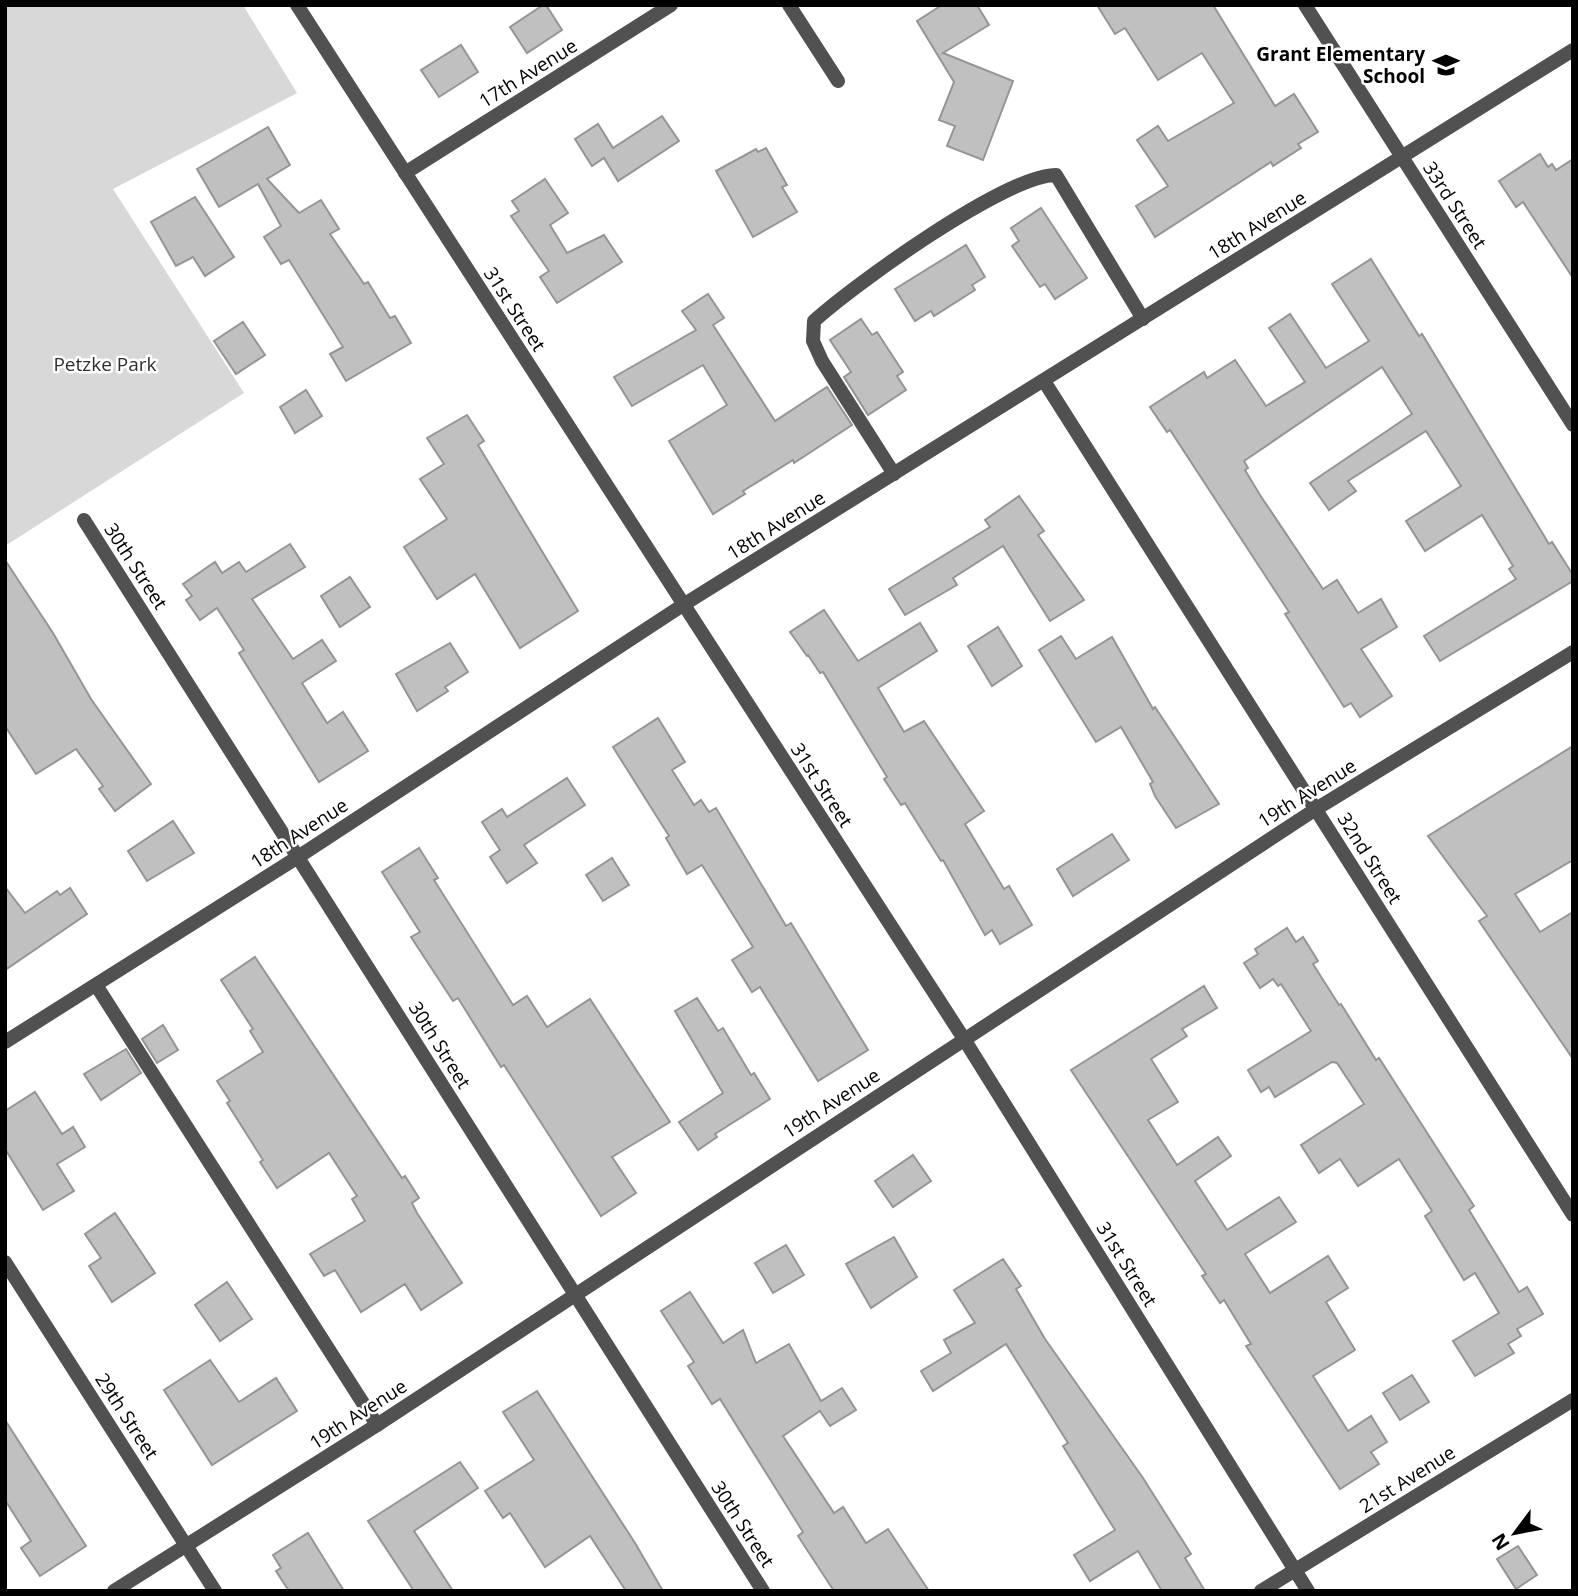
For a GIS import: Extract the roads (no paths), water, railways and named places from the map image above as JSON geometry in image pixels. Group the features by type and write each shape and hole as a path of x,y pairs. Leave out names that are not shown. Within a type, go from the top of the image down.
{"street":[{"name":"31st Street","path":"297,5 964,1039 1308,1591"},
{"name":"17th Avenue","path":"405,173 671,5"},
{"path":"789,5 838,81"},
{"name":"33rd Street","path":"1305,5 1573,425"},
{"name":"18th Avenue","path":"5,1042 298,857 683,605 1573,50"},
{"path":"894,474 822,361 813,341 814,321 910,249 999,195 1041,175 1056,175 1143,318"},
{"name":"32nd Street","path":"1044,380 1573,1215"},
{"name":"30th Street","path":"84,520 763,1591"},
{"name":"19th Avenue","path":"114,1591 377,1426 573,1294 1316,809 1573,652"},
{"path":"96,985 377,1426"},
{"name":"29th Street","path":"5,1262 215,1591"},
{"name":"21st Avenue","path":"1261,1591 1573,1400"}],"place":[{"name":"Grant Elementary School","path":"1446,65"}],"park label":[{"name":"Petzke Park","path":"105,364"}]}
